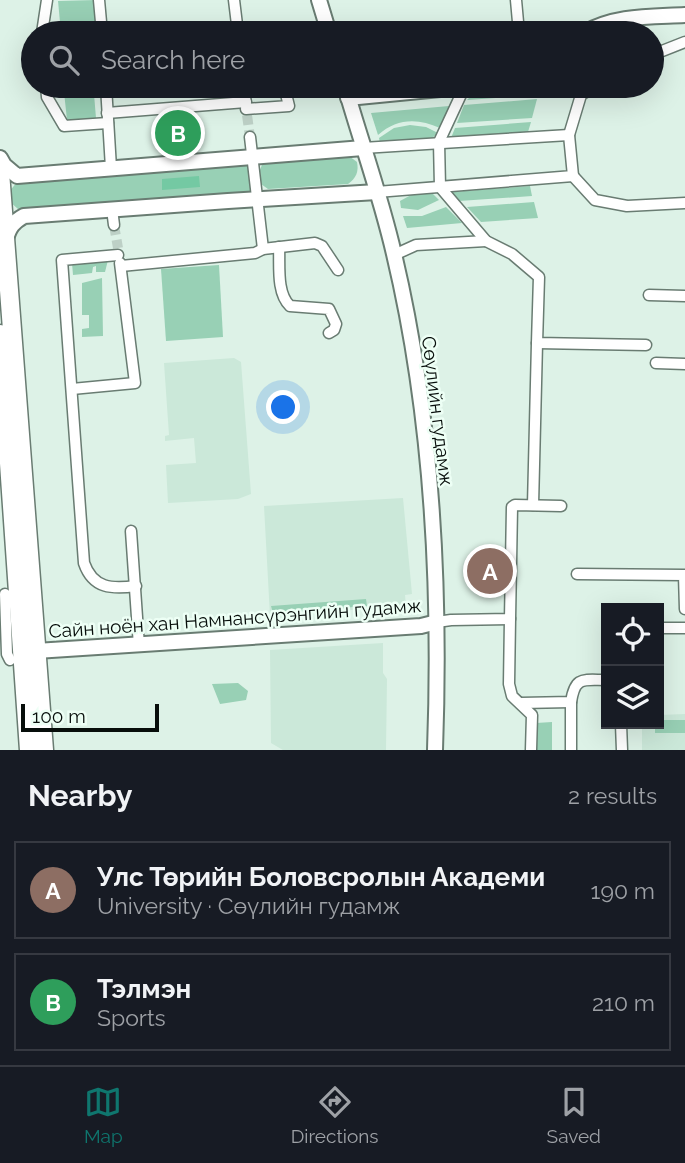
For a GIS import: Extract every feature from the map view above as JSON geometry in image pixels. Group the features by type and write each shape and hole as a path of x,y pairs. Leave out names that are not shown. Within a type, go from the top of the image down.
{"highway":[{"path":"0,172 6,239 17,659 44,750"},
{"path":"0,334 8,593 29,750"}],"main road":[{"path":"318,0 325,21"},
{"path":"611,21 685,15"},
{"name":"Сөүлийн гудамж","path":"349,98 394,254 423,423 437,622 435,750"},
{"path":"0,158 17,176 363,148"},
{"path":"6,239 9,228 23,216 377,192"},
{"name":"Сайн ноён хан Намнансүрэнгийн гудамж","path":"17,659 139,646 408,627 437,622"}],"street":[{"path":"44,21 47,0"},
{"path":"99,0 101,21"},
{"path":"234,0 237,21"},
{"path":"516,0 518,21"},
{"path":"664,50 685,42"},
{"path":"48,98 64,126 108,118 289,106 287,98"},
{"path":"107,98 111,168"},
{"path":"245,98 246,109"},
{"path":"459,98 439,142 440,187 486,241 512,254 539,277 533,505"},
{"path":"581,98 569,135 573,176 595,200 627,206 685,203"},
{"path":"363,148 569,135"},
{"path":"250,137 263,249"},
{"path":"377,192 573,176"},
{"path":"112,209 114,225"},
{"path":"394,254 416,245 486,241"},
{"path":"121,266 255,253 263,249 315,243 322,246 338,270"},
{"path":"279,247 281,288 285,302 290,306 329,309 336,324 334,330 329,333"},
{"path":"72,388 135,383 118,251 62,260 84,563 88,574 99,584 107,587 136,586"},
{"path":"649,295 685,296"},
{"path":"537,343 646,345"},
{"path":"656,363 685,364"},
{"path":"531,750 532,715 512,696 509,684 512,507 561,506"},
{"path":"131,531 139,646"},
{"path":"577,574 684,575 685,609"},
{"path":"437,622 510,619"},
{"path":"664,628 685,628"},
{"path":"571,750 573,687 583,680 601,680"},
{"path":"521,703 571,702"},
{"path":"621,729 622,750"}],"shaded area":[{"path":"96,0 97,21 60,21 58,1"},
{"path":"65,98 94,98 96,118 67,120"},
{"path":"537,99 532,118 457,123 464,105"},
{"path":"449,106 440,128 424,122 408,121 393,125 378,135 371,113"},
{"path":"531,122 528,132 451,138 455,128"},
{"path":"410,125 426,127 438,133 431,139 380,143 379,138 394,128"},
{"path":"349,156 357,162 358,169 348,184 268,189 261,184 260,170 263,162"},
{"path":"246,161 250,166 252,190 248,195 25,211 9,201 9,192 17,182"},
{"path":"199,176 200,187 162,190 162,179"},
{"path":"530,186 532,196 459,201 452,194 452,192"},
{"path":"427,192 439,200 418,210 401,208 400,201 411,195"},
{"path":"534,202 538,218 481,222 467,207"},
{"path":"446,207 462,223 407,228 403,216 422,216"},
{"path":"108,260 105,272 96,272 96,266 93,267 92,273 73,275 72,263"},
{"path":"219,265 223,337 166,341 161,269"},
{"path":"102,278 103,336 82,337 82,329 89,328 89,315 82,315 82,283"},
{"path":"234,358 241,362 251,494 238,499 168,503 166,465 196,463 194,438 165,441 165,436 169,435 164,363"},
{"path":"403,498 412,594 405,595 406,606 270,616 264,506"},
{"path":"366,599 367,606 273,613 271,606"},
{"path":"383,643 383,673 387,679 386,750 283,750 271,743 270,650"},
{"path":"238,683 248,691 246,700 220,704 212,684"},
{"path":"685,714 685,750 642,750 642,729 664,729 664,715"},
{"path":"664,720 685,720 685,733 655,733 655,729 664,729"},
{"path":"552,722 552,750 537,750 536,723"}],"tunnel":[{"path":"247,115 250,137"},
{"path":"114,225 118,248"}],"place":[{"name":"Тэлмэн","path":"178,133"},
{"name":"Улс Төрийн Боловсролын Академи","path":"490,571"}]}
